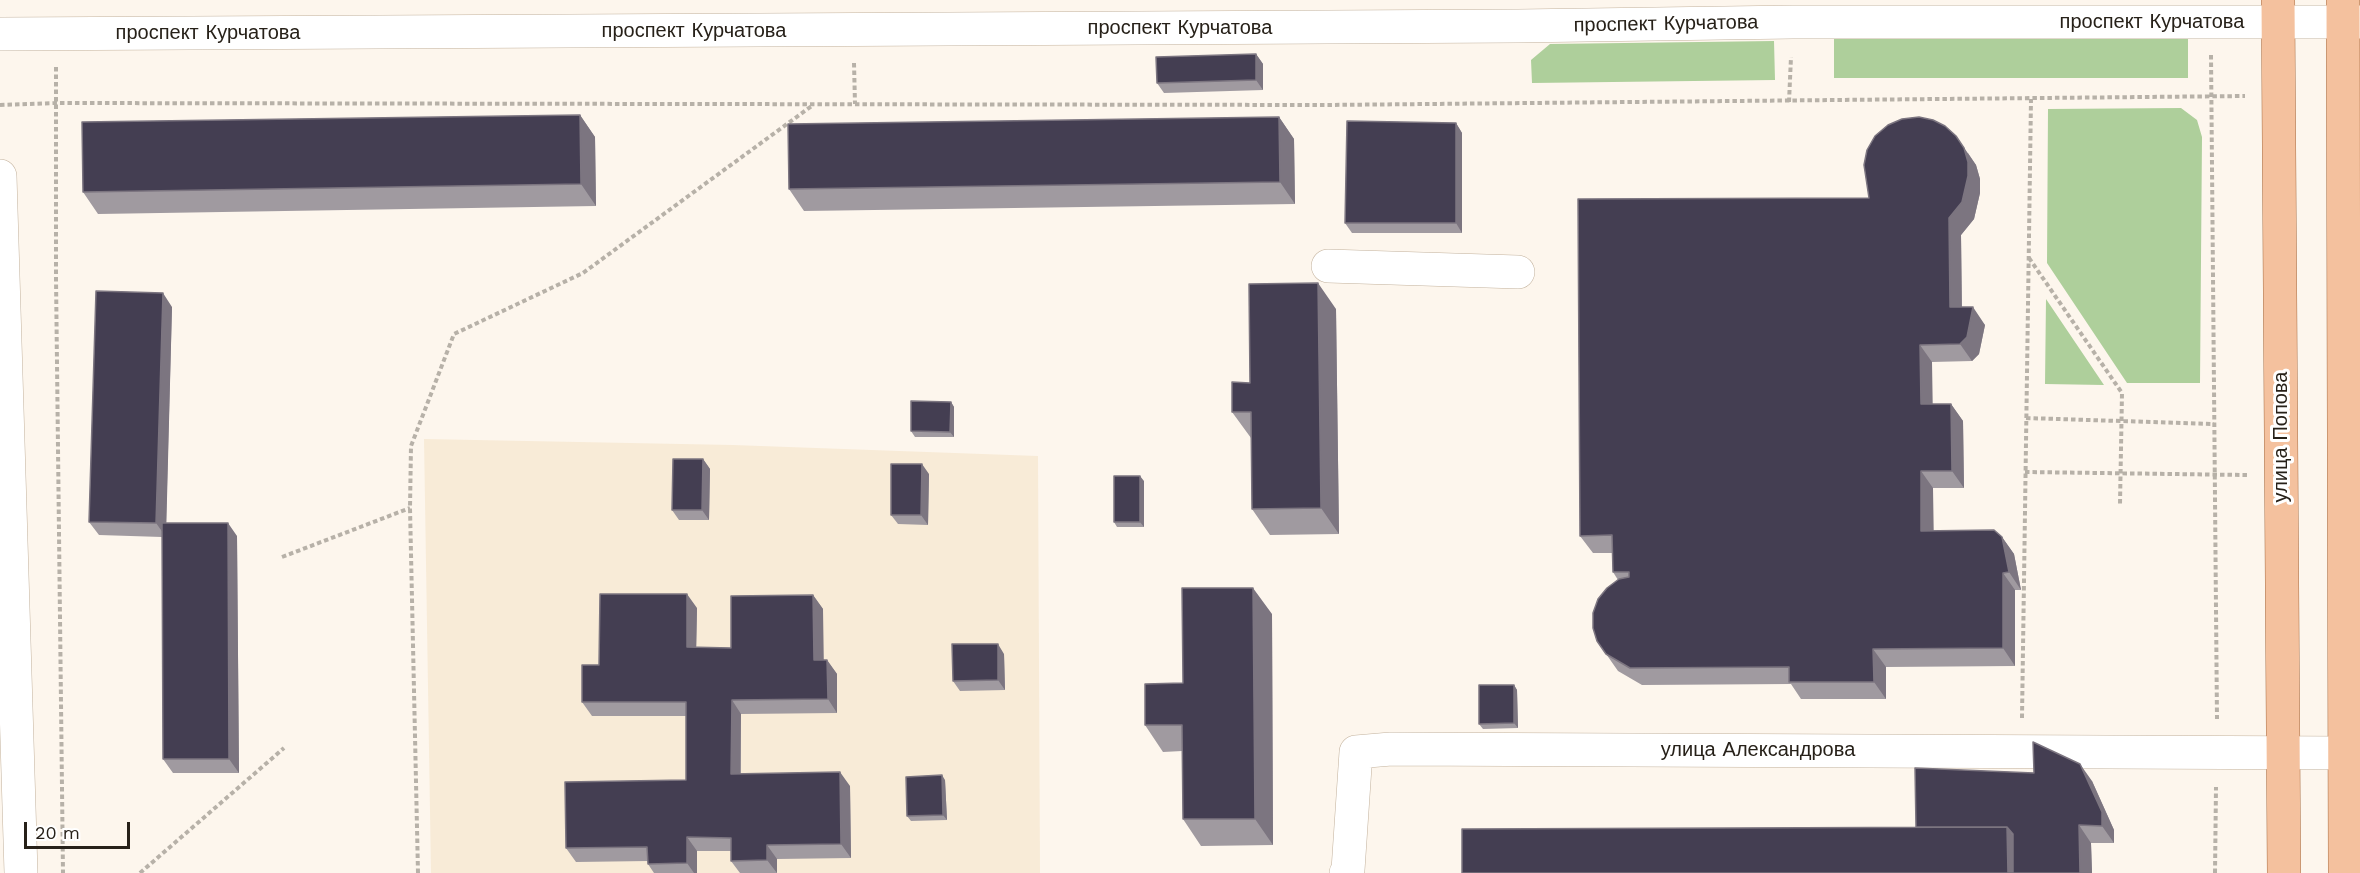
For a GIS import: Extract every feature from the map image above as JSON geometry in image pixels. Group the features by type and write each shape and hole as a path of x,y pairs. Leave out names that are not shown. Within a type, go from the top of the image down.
{"main road":[{"name":"улица Попова","path":"2278,11 2284,873"},
{"path":"2345,873 2352,819 2345,753 2349,15"}],"street":[{"name":"проспект Курчатова","path":"0,34 1518,26 1793,22 2211,22 2278,11 2349,15"},
{"path":"0,176 21,873"},
{"path":"1328,267 1518,272"},
{"name":"улица Александрова","path":"1346,873 1356,752 1391,748 2345,753"}],"path":[{"path":"2211,22 2216,873"},
{"path":"56,34 56,278 63,873"},
{"path":"0,105 56,103 1326,105 2278,96"},
{"path":"2021,752 2031,99"},
{"path":"418,873 410,508 411,446 454,334 583,273 814,104"},
{"path":"2029,258 2122,393 2120,504"},
{"path":"2026,418 2214,424"},
{"path":"2025,472 2281,475"},
{"path":"282,558 410,508"},
{"path":"140,873 284,748"}],"shaded area":[{"path":"424,439 733,445 1038,456 1040,873 431,873"}],"green space":[{"path":"1834,38 2188,38 2188,78 1834,78"},
{"path":"1774,41 1775,80 1532,83 1531,60 1550,44"},
{"path":"2181,108 2197,120 2202,137 2200,383 2127,383 2047,263 2048,109"},
{"path":"2046,299 2104,385 2045,384"}],"building":[{"path":"1256,54 1256,80 1157,83 1156,57"},
{"path":"580,115 581,184 83,192 82,122"},
{"path":"1279,117 1280,182 789,189 788,124"},
{"path":"1919,117 1945,126 1956,136 1964,148 1968,162 1968,176 1962,202 1949,218 1950,307 1973,307 1967,337 1960,344 1920,345 1921,404 1951,404 1952,471 1921,471 1921,531 1994,530 2002,537 2009,572 2003,573 2003,648 1873,649 1874,682 1789,682 1789,667 1630,668 1606,654 1597,641 1593,628 1593,613 1598,599 1619,579 1629,577 1629,572 1613,572 1612,535 1580,536 1578,199 1869,198 1864,165 1867,150 1875,136 1888,125 1902,119"},
{"path":"1347,121 1456,123 1456,223 1345,223"},
{"path":"1318,283 1321,508 1252,509 1251,412 1232,412 1232,382 1250,383 1249,284"},
{"path":"96,291 163,293 156,523 89,522"},
{"path":"911,401 951,402 950,432 911,431"},
{"path":"673,459 703,459 702,510 672,510"},
{"path":"891,464 922,464 921,515 891,515"},
{"path":"1114,476 1140,476 1140,522 1114,522"},
{"path":"162,523 228,523 229,759 163,759"},
{"path":"1182,588 1253,588 1255,819 1183,819 1182,725 1145,725 1145,684 1183,683"},
{"path":"600,594 687,594 687,647 731,648 731,596 813,595 814,660 827,660 828,699 732,700 731,774 840,772 841,844 767,845 767,860 731,861 731,838 687,837 687,863 648,864 647,847 566,848 565,782 686,780 686,702 582,702 582,665 599,665"},
{"path":"952,644 998,644 998,680 953,681"},
{"path":"1479,685 1514,685 1514,723 1479,724"},
{"path":"2033,742 2080,764 2102,812 2102,826 2079,825 2080,873 2013,873 2013,834 2007,827 1916,827 1915,768 2034,773"},
{"path":"942,775 943,815 907,816 906,777"},
{"path":"2007,827 2008,873 1462,873 1462,829"}]}
